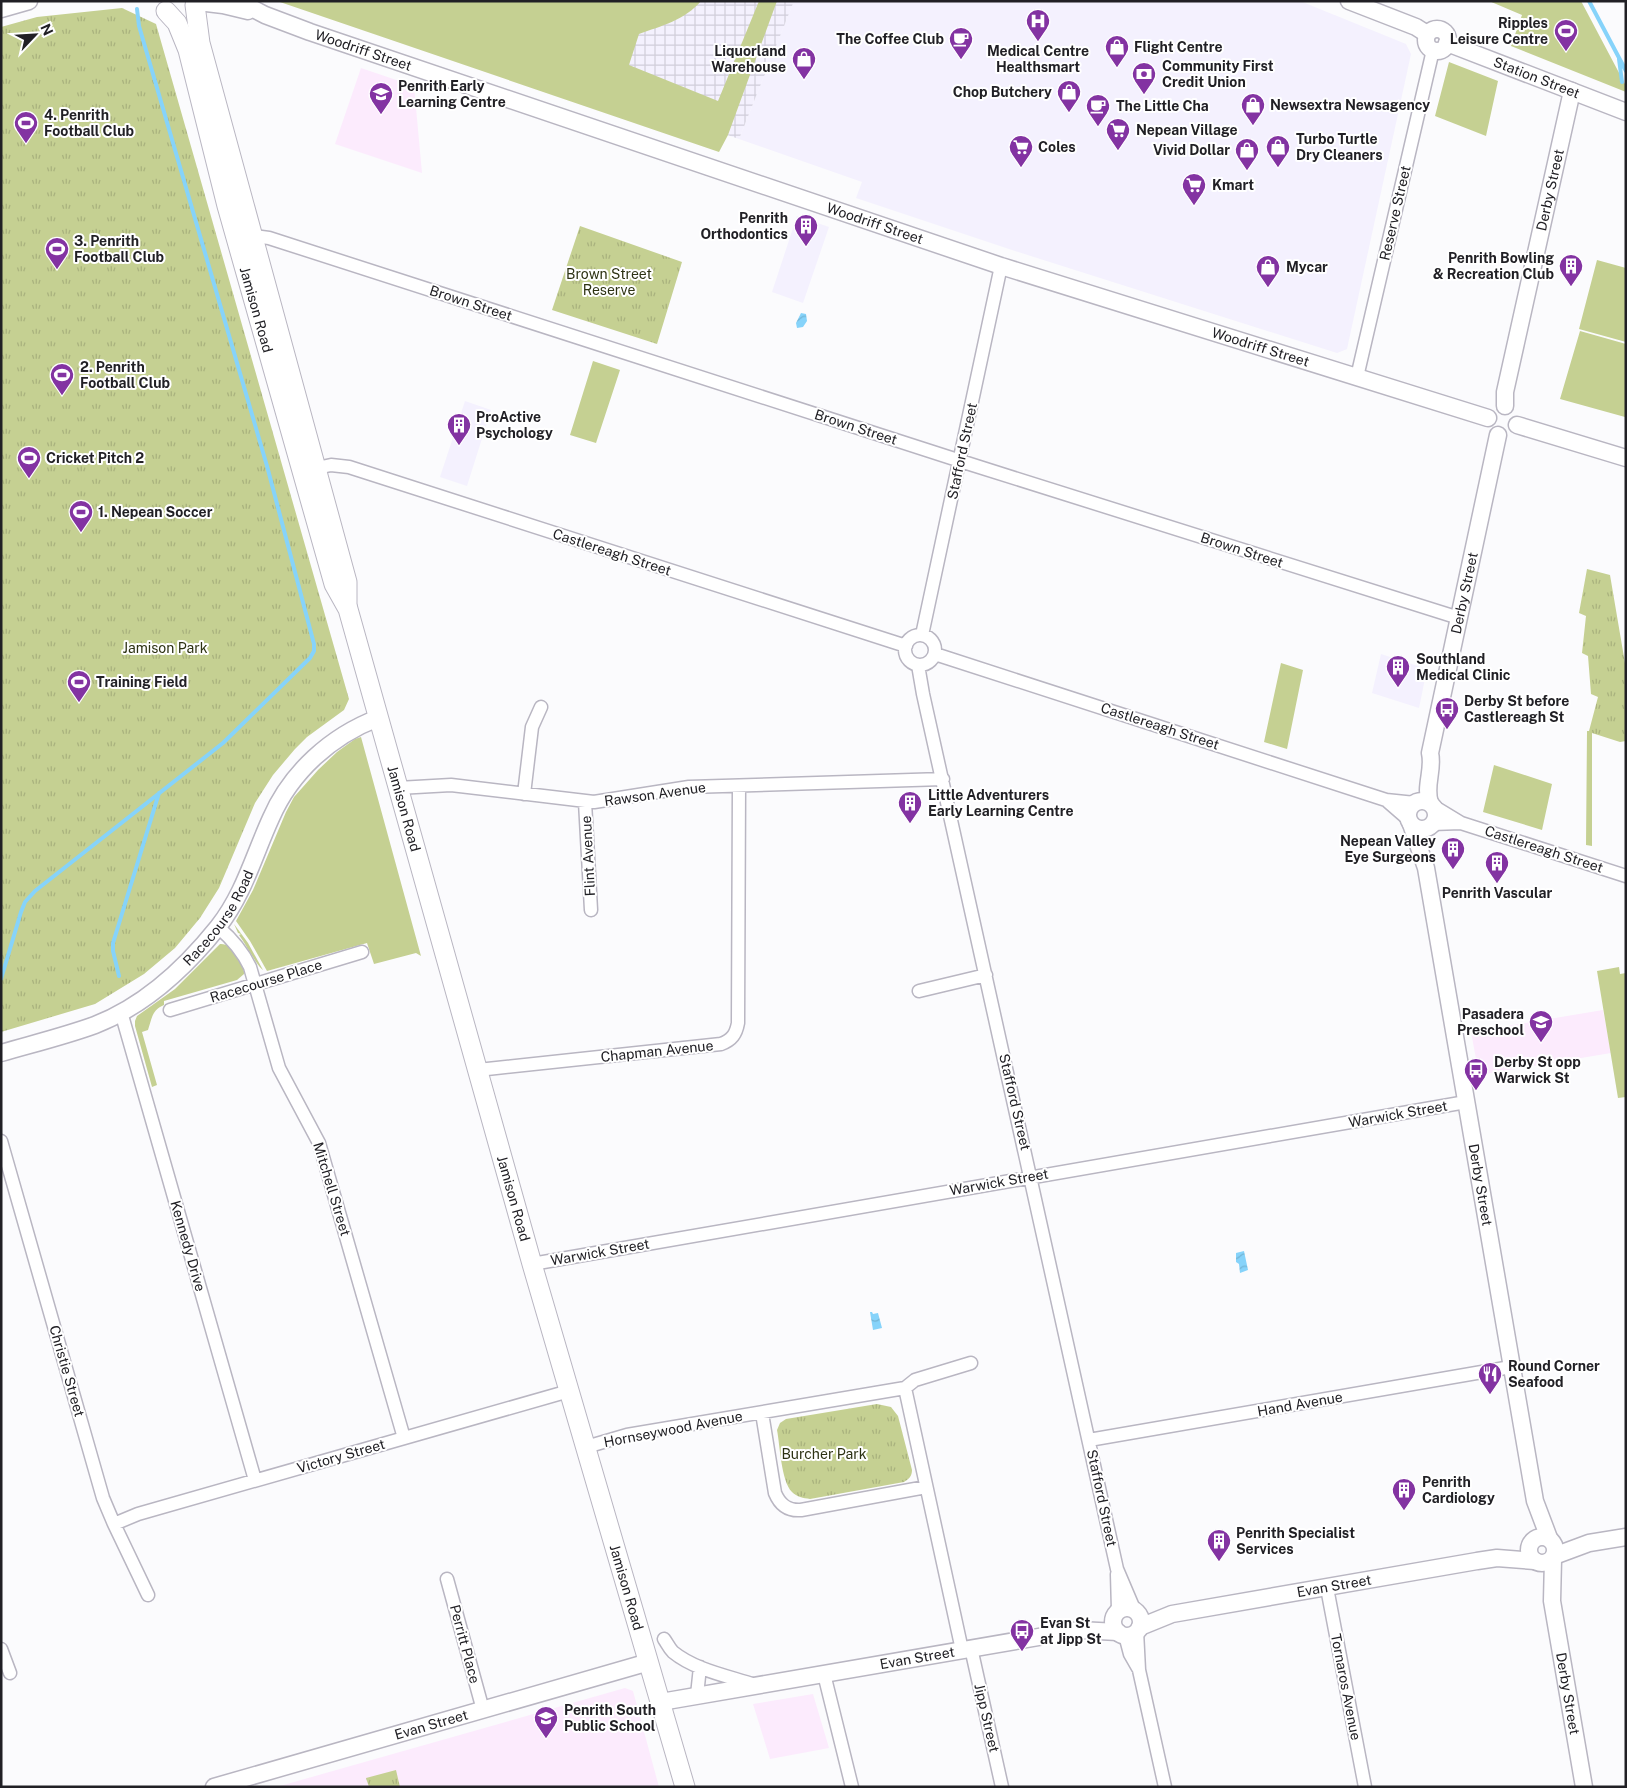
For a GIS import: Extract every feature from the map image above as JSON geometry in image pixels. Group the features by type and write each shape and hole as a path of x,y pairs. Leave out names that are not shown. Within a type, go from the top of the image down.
{"main road":[{"path":"161,6 173,14 181,14 197,3"},
{"name":"Jamison Road","path":"197,3 200,44 347,582 348,609 532,1264 685,1787"},
{"name":"Jamison Road","path":"161,6 177,24 188,50 227,206 334,584 348,609"}],"street":[{"path":"1,9 29,1"},
{"name":"Woodriff Street","path":"238,1 265,15 310,32 1001,266 1488,418"},
{"name":"Station Street","path":"1349,1 1416,27 1436,42 1626,112"},
{"name":"Woodriff Street","path":"197,3 223,5 265,15"},
{"name":"Reserve Street","path":"1356,377 1436,42"},
{"name":"Derby Street","path":"1505,406 1505,392 1572,91"},
{"name":"Brown Street","path":"254,236 278,241 1459,618"},
{"name":"Stafford Street","path":"922,635 1001,266"},
{"path":"1505,406 1514,412 1517,425 1509,434 1502,436 1491,429 1488,418 1493,410 1505,406"},
{"path":"1517,425 1626,458"},
{"name":"Derby Street","path":"1426,868 1427,835 1436,817 1435,809 1423,803 1431,767 1430,753 1498,434"},
{"name":"Castlereagh Street","path":"317,468 330,465 349,467 906,646"},
{"path":"922,635 933,642 935,649 934,654 927,663 918,665 908,659 905,652 906,646 912,637 922,635"},
{"name":"Castlereagh Street","path":"934,654 1386,800 1423,803 1461,823 1626,876"},
{"name":"Stafford Street","path":"918,665 1165,1787"},
{"path":"524,794 532,726 541,707"},
{"name":"Racecourse Road","path":"1,1053 95,1025 121,1012 151,993 177,972 218,926 246,881 271,817 290,784 310,761 339,737 358,725 378,718"},
{"name":"Rawson Avenue","path":"398,788 451,785 585,802 600,802 681,787 942,779"},
{"name":"Chapman Avenue","path":"478,1070 721,1044 732,1038 738,1023 739,786"},
{"name":"Castlereagh Street","path":"1386,800 1410,822"},
{"name":"Flint Avenue","path":"585,802 591,910"},
{"path":"1423,803 1408,812 1410,822 1422,829 1431,825"},
{"name":"Derby Street","path":"1410,822 1426,868 1535,1502 1552,1548 1552,1601 1584,1787"},
{"name":"Castlereagh Street","path":"1431,825 1461,823"},
{"name":"Mitchell Street","path":"218,926 243,952 250,967 279,1068 319,1143 404,1438"},
{"name":"Racecourse Place","path":"170,1010 362,952"},
{"path":"919,991 986,975"},
{"name":"Kennedy Drive","path":"121,1012 255,1480"},
{"name":"Warwick Street","path":"532,1264 1466,1102"},
{"name":"Christie Street","path":"1,1142 103,1498 148,1595"},
{"name":"Hornseywood Avenue","path":"586,1447 627,1435 905,1388 915,1380 971,1363"},
{"name":"Hand Avenue","path":"1089,1440 1511,1367"},
{"path":"905,1388 926,1487 967,1649"},
{"name":"Victory Street","path":"114,1524 132,1516 255,1480 569,1391"},
{"name":"Hornseywood Avenue","path":"762,1413 775,1493 782,1504 789,1509 801,1510 926,1487"},
{"name":"Derby Street","path":"1535,1502 1530,1555 1552,1601"},
{"name":"Evan Street","path":"661,1702 1497,1558 1538,1537 1552,1548 1543,1564 1497,1558"},
{"path":"1552,1548 1626,1537"},
{"name":"Perritt Place","path":"447,1579 483,1710"},
{"name":"Tornaros Avenue","path":"1327,1588 1364,1787"},
{"name":"Evan Street","path":"664,1639 672,1650 686,1660 700,1667 755,1685"},
{"path":"1,1649 10,1673"},
{"name":"Jipp Street","path":"967,1649 1002,1787"},
{"name":"Evan Street","path":"214,1787 649,1662"},
{"path":"697,1695 700,1667"},
{"path":"824,1674 852,1787"}],"shaded area":[{"path":"389,1 794,1 739,139 383,18"},
{"path":"794,1 1300,1 1406,44 1411,54 1347,349 1337,353 1015,251 856,198 862,182 739,139"},
{"name":"Penrith Early Learning Centre","path":"361,68 414,86 422,173 335,144"},
{"path":"797,216 829,227 803,303 772,292"},
{"path":"465,401 491,410 467,486 440,477"},
{"path":"1381,654 1427,669 1419,708 1372,693"},
{"name":"Pasadera Preschool","path":"1603,1010 1611,1053 1479,1075 1471,1032"},
{"name":"Penrith South Public School","path":"625,1688 633,1691 659,1787 280,1786"},
{"path":"813,1694 829,1748 770,1759 753,1704"}],"green space":[{"path":"277,1 701,1 695,8 680,18 639,34 629,65 718,101 759,1 777,1 728,135 719,152"},
{"name":"Ripples Leisure Centre","path":"1489,1 1581,1 1626,86 1626,92 1511,46 1522,15"},
{"name":"Jamison Park","path":"122,8 156,24 349,699 344,710 307,737 273,775 255,803 219,888 200,918 175,948 144,974 95,1004 1,1032 1,27 37,17"},
{"path":"1449,62 1498,81 1486,136 1435,116"},
{"name":"Brown Street Reserve","path":"580,226 682,262 657,344 552,310"},
{"path":"1597,260 1626,268 1626,342 1579,329"},
{"path":"1580,331 1626,344 1625,417 1560,399"},
{"path":"593,361 620,370 596,443 570,435"},
{"path":"1587,569 1610,575 1626,669 1626,741 1620,742 1592,733 1592,846 1586,845 1587,731 1589,731 1598,697 1591,694 1588,656 1582,653 1586,616 1579,613"},
{"path":"1281,663 1303,670 1287,749 1264,742"},
{"path":"361,737 421,956 416,953 374,964 367,943 267,971 236,921 253,890 294,797 337,752"},
{"path":"1494,765 1552,784 1542,830 1483,812"},
{"path":"234,924 248,943 263,970 239,935 241,934 238,933"},
{"path":"220,944 234,950 240,959 244,974 237,980 164,1001 164,1005 155,1012 148,1030 142,1032 157,1085 152,1087 135,1026 137,1016 175,989"},
{"path":"1619,967 1620,974 1626,973 1626,1097 1618,1098 1597,971"},
{"name":"Burcher Park","path":"877,1404 891,1407 898,1416 912,1470 909,1478 904,1482 810,1499 803,1498 792,1492 785,1480 777,1430 780,1423 786,1419"},
{"path":"396,1770 400,1787 369,1787 366,1778"}],"water":[{"path":"801,313 806,314 807,321 803,327 797,328 796,323"},
{"path":"1244,1251 1248,1270 1240,1273 1239,1264 1236,1262 1236,1253"},
{"path":"870,1312 873,1314 878,1313 882,1328 873,1330"}],"waterway":[{"path":"1589,1 1626,71"},
{"path":"1,979 21,912 25,902 35,891 223,743 310,658 314,651 314,644 267,466 139,26 137,9"},
{"path":"1619,59 1622,82"},
{"path":"119,976 113,943 159,793"}],"place":[{"name":"Medical Centre Healthsmart","path":"1038,42"},
{"name":"Ripples Leisure Centre","path":"1566,52"},
{"name":"The Coffee Club","path":"961,60"},
{"name":"Flight Centre","path":"1117,68"},
{"name":"Liquorland Warehouse","path":"804,80"},
{"name":"Community First Credit Union","path":"1144,95"},
{"name":"Chop Butchery","path":"1069,113"},
{"name":"Penrith Early Learning Centre","path":"381,115"},
{"name":"Newsextra Newsagency","path":"1253,126"},
{"name":"The Little Cha","path":"1098,127"},
{"name":"4. Penrith Football Club","path":"26,144"},
{"name":"Nepean Village","path":"1118,151"},
{"name":"Coles","path":"1021,168"},
{"name":"Turbo Turtle Dry Cleaners","path":"1278,168"},
{"name":"Vivid Dollar","path":"1247,171"},
{"name":"Kmart","path":"1194,206"},
{"name":"Penrith Orthodontics","path":"806,247"},
{"name":"3. Penrith Football Club","path":"57,270"},
{"name":"Penrith Bowling & Recreation Club","path":"1571,287"},
{"name":"Mycar","path":"1268,288"},
{"name":"2. Penrith Football Club","path":"62,396"},
{"name":"ProActive Psychology","path":"459,446"},
{"name":"Cricket Pitch 2","path":"29,479"},
{"name":"1. Nepean Soccer","path":"81,533"},
{"name":"Southland Medical Clinic","path":"1398,688"},
{"name":"Training Field","path":"79,703"},
{"name":"Derby St before Castlereagh St","path":"1447,730"},
{"name":"Little Adventurers Early Learning Centre","path":"910,824"},
{"name":"Nepean Valley Eye Surgeons","path":"1453,870"},
{"name":"Penrith Vascular","path":"1497,884"},
{"name":"Pasadera Preschool","path":"1541,1043"},
{"name":"Derby St opp Warwick St","path":"1476,1091"},
{"name":"Round Corner Seafood","path":"1490,1395"},
{"name":"Penrith Cardiology","path":"1404,1511"},
{"name":"Penrith Specialist Services","path":"1219,1562"},
{"name":"Evan St at Jipp St","path":"1022,1652"},
{"name":"Penrith South Public School","path":"546,1739"}]}
